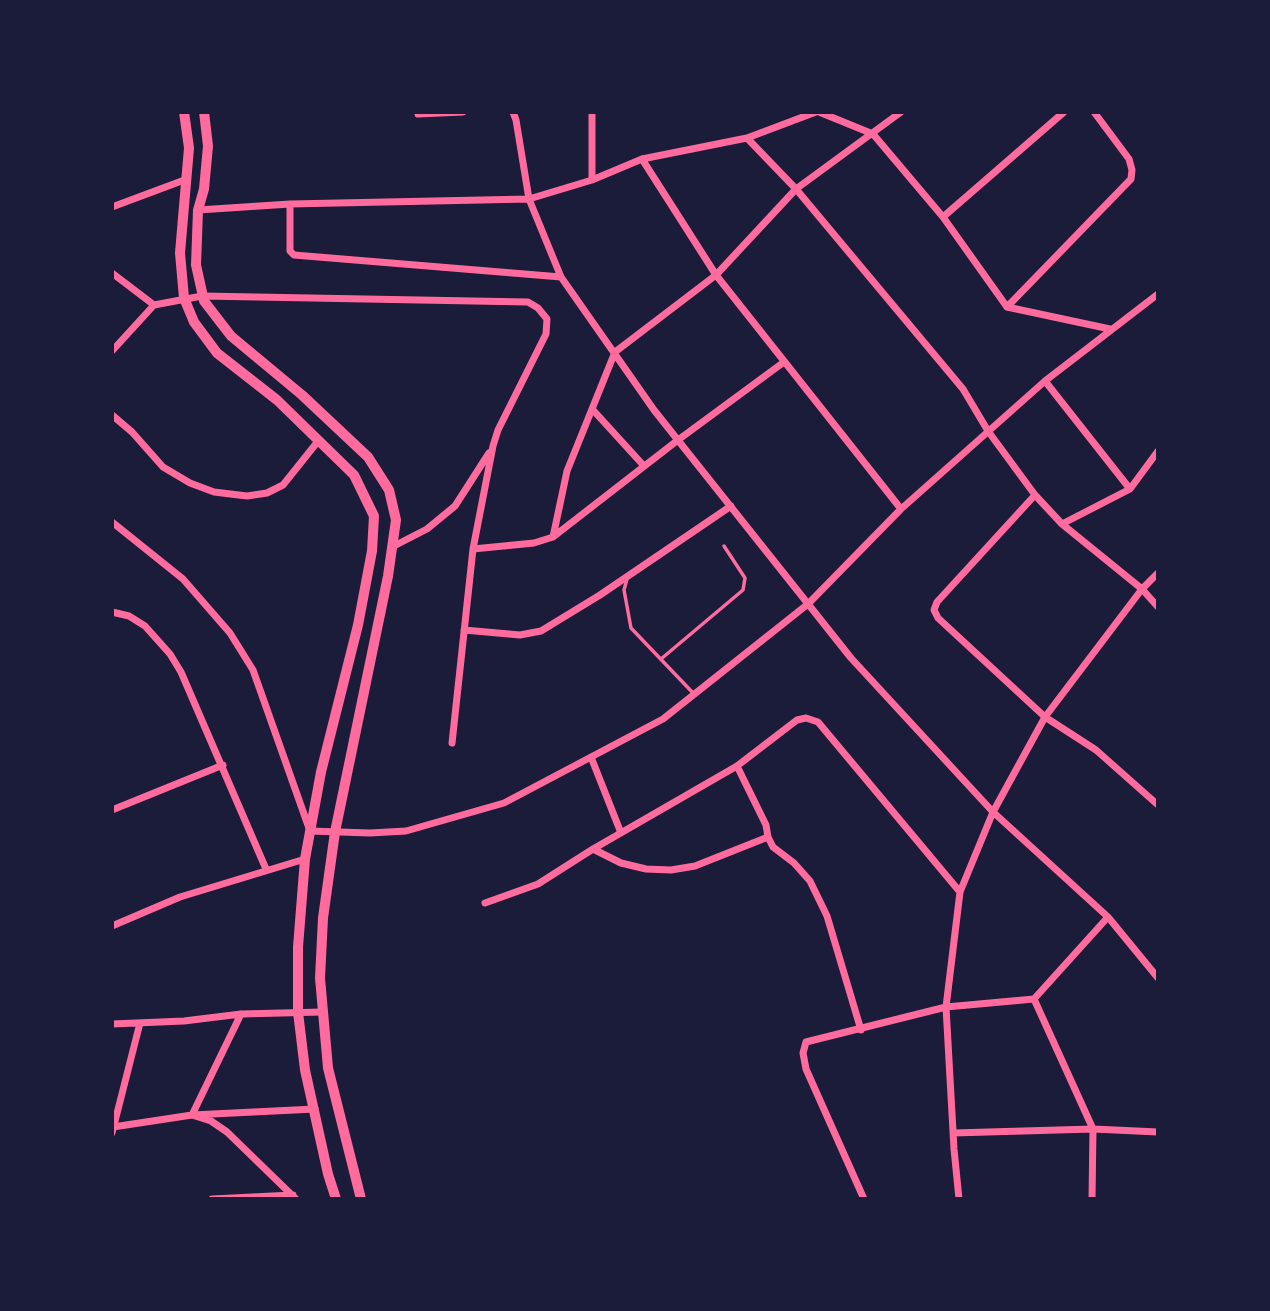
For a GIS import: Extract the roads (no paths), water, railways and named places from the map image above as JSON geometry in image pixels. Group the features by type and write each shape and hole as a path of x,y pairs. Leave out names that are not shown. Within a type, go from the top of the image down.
{"main road":[{"path":"184,112 189,148 180,253 184,298 194,323 218,353 277,400 355,475 374,516 372,551 358,625 321,772 304,859 298,947 298,1012 305,1070 336,1199"},
{"path":"204,112 208,146 204,189 198,210 196,265 202,296 231,336 302,395 368,457 389,490 396,520 394,546 335,832 323,918 320,978 328,1068 361,1199"}],"street":[{"path":"418,114 463,112"},
{"path":"513,112 529,199 561,277 654,410 851,658 993,812 1108,917 1158,978"},
{"path":"592,112 592,180"},
{"path":"198,210 290,204 529,199 592,180 642,159 747,138 817,112 873,134 943,217 1007,307 1110,329"},
{"path":"553,537 567,471 615,352 716,275 796,189 901,112"},
{"path":"943,217 1063,112"},
{"path":"1007,307 1131,180 1129,159 1094,112"},
{"path":"747,138 796,189 963,388 988,431 1035,495 1062,524 1142,589 1158,607"},
{"path":"642,159 716,275 901,509"},
{"path":"112,207 187,179"},
{"path":"290,204 290,251 294,255 561,277"},
{"path":"112,273 154,305"},
{"path":"112,522 183,579 230,634 253,670 310,831 406,831 504,803 663,719 808,604 901,509 988,431 1110,329 1158,294"},
{"path":"112,351 154,305 202,296 528,302 538,307 547,319 546,334 498,430 493,446 473,549 452,743"},
{"path":"473,549 534,544 553,537 784,362"},
{"path":"1045,382 1130,489"},
{"path":"593,410 644,466"},
{"path":"112,415 132,432 163,467 190,483 215,492 247,496 267,493 283,485 319,440"},
{"path":"394,546 427,529 455,506 493,446"},
{"path":"1062,524 1130,489 1158,452"},
{"path":"1035,495 937,602 934,610 938,618 1045,717 1096,750 1158,804"},
{"path":"464,631 520,635 541,631 731,506"},
{"path":"959,1199 946,1007 960,892 993,812 1045,717 1142,589 1158,573"},
{"path":"112,612 129,616 145,626 170,654 186,682 266,869"},
{"path":"485,903 538,884 737,766 797,720 806,718 818,722 960,892"},
{"path":"591,757 621,833"},
{"path":"112,810 223,765"},
{"path":"737,766 766,825 773,847 794,863 810,881 827,916 861,1030"},
{"path":"593,849 621,863 646,869 671,870 695,866 768,837"},
{"path":"112,926 180,897 304,859"},
{"path":"864,1199 806,1069 803,1053 808,1040 861,1030 946,1007 1034,999 1108,917"},
{"path":"1034,999 1093,1129 1092,1199"},
{"path":"112,1024 184,1021 241,1014 323,1012"},
{"path":"192,1115 241,1014"},
{"path":"140,1023 113,1130 192,1115 315,1109"},
{"path":"192,1115 211,1121 227,1132 294,1197"},
{"path":"953,1133 1093,1129 1158,1132"},
{"path":"212,1199 294,1197"}],"lane":[{"path":"661,659 743,590 745,578 724,546"},
{"path":"629,574 624,590 631,628 694,694"}]}
